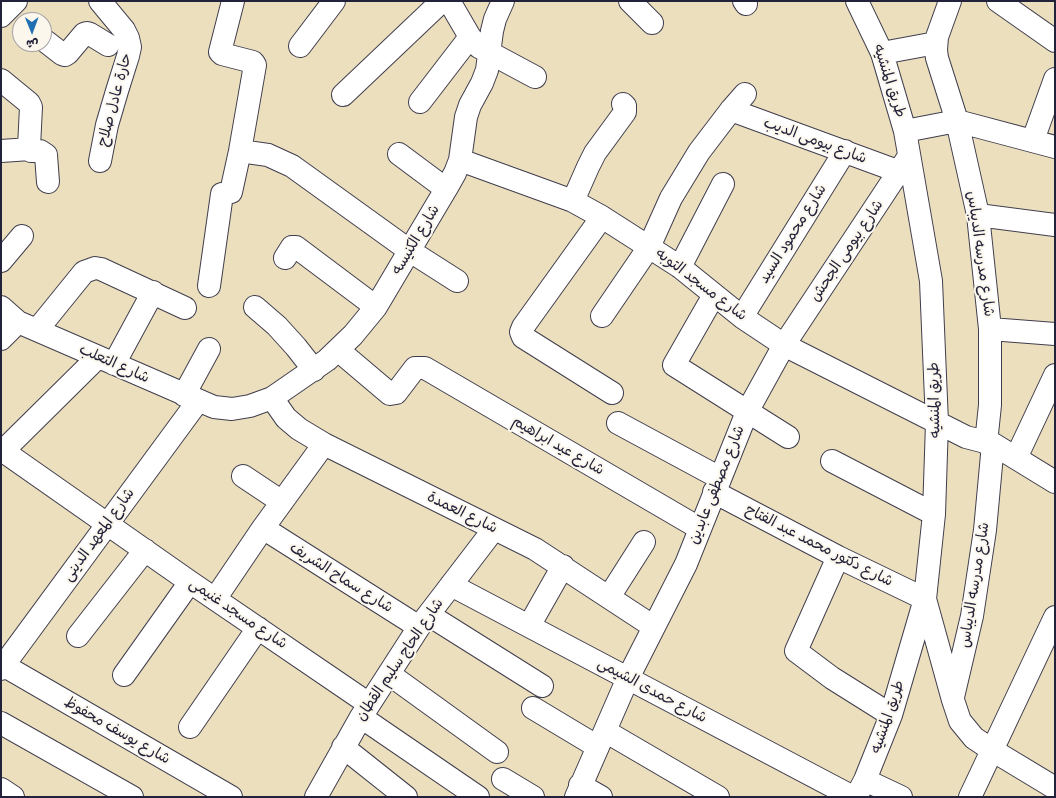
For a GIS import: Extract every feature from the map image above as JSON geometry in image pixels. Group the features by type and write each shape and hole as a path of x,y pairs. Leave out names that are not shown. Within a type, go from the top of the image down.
{"street":[{"name":"حارة عادل صلاح","path":"100,1 124,30 130,47 107,125 100,161"},
{"path":"209,286 222,194 231,192 240,151 255,65 252,62 220,52 233,1"},
{"path":"300,46 334,1"},
{"path":"344,95 442,1"},
{"path":"449,1 470,36 479,47 534,77"},
{"name":"شارع الكنيسه","path":"232,409 250,406 272,398 314,370 353,335 376,307 455,173 460,160 466,118 470,105 485,76 490,53 492,31 495,19 503,1"},
{"path":"630,1 652,23"},
{"name":"طريق المنشيه","path":"857,1 882,53 905,132 904,164 931,281 937,423 934,514 925,599 891,715 858,791"},
{"name":"شارع مدرسه الديباس","path":"950,1 936,43 937,58 957,121 978,215 990,329 990,443 985,530 972,616 953,700"},
{"path":"998,1 1055,41"},
{"path":"52,46 65,55 84,34 87,33 108,45"},
{"path":"420,102 470,36"},
{"path":"882,53 936,43"},
{"path":"1033,140 1055,79"},
{"path":"1,80 29,103 31,107 30,149"},
{"name":"شارع بيومى الديب","path":"649,247 671,198 699,152 738,102 845,151 904,164"},
{"path":"573,202 595,153 625,112 625,106 623,104"},
{"path":"905,132 957,121 1055,147"},
{"path":"1,151 30,149 32,151 40,151 46,155 48,182"},
{"path":"240,151 268,155 292,166 410,251 457,281"},
{"name":"شارع محمود السيد","path":"742,317 845,151"},
{"path":"399,154 446,189"},
{"name":"شارع مسجد التوبه","path":"460,160 573,202 602,217 680,267 742,317 784,345 966,437 990,443 1055,482"},
{"name":"شارع بيومى الجحش","path":"784,345 904,164"},
{"path":"680,267 723,184"},
{"path":"978,215 1055,225"},
{"path":"602,217 522,327 522,332 523,337 612,393"},
{"path":"1,261 22,236"},
{"path":"285,258 292,247 296,247 376,307"},
{"path":"602,316 649,247"},
{"path":"1,340 28,326 84,272 89,269 101,269 185,308"},
{"path":"2,452 106,360 152,292"},
{"path":"714,295 674,365 788,437"},
{"name":"شارع التعلب","path":"1,307 28,326 191,398 214,407 232,409"},
{"path":"255,307 277,326 314,370"},
{"path":"990,329 1055,334"},
{"name":"شارع مصطفى عابدين","path":"578,791 628,678 686,564 699,528 747,412 784,345"},
{"name":"شارع المعهد الدينى","path":"3,664 107,524 191,398 209,349"},
{"name":"شارع عيد ابراهيم","path":"338,350 390,394 396,393 415,368 425,368 699,528"},
{"path":"1016,458 1055,375"},
{"name":"شارع العمدة","path":"272,398 286,418 299,429 324,444 535,549 654,627"},
{"name":"شارع دكتور محمد عبد الفتاح","path":"618,423 838,558 925,599"},
{"path":"215,599 263,528 324,444"},
{"name":"شارع مسجد غنيمى","path":"2,452 258,628 365,710 473,796"},
{"path":"832,461 934,514"},
{"path":"243,476 282,502"},
{"name":"شارع سماح الشريف","path":"263,528 424,621 542,686"},
{"name":"شارع الحاج سليم القطان","path":"316,797 343,747 388,674 424,621 494,528"},
{"path":"609,597 644,542"},
{"path":"78,636 145,550"},
{"path":"838,558 796,651 832,678 891,715"},
{"path":"529,626 563,566"},
{"path":"124,675 190,582"},
{"name":"شارع حمدى الشيمى","path":"451,585 628,678 858,791 901,797"},
{"path":"925,599 960,720 974,738 992,750 1053,781"},
{"path":"970,797 1055,616"},
{"path":"190,727 258,628"},
{"name":"شارع يوسف محفوظ","path":"3,664 231,797"},
{"path":"388,674 497,752"},
{"path":"533,708 601,739 718,797"},
{"path":"1,723 132,797"},
{"path":"343,747 406,797"},
{"path":"503,780 533,797"},
{"path":"1,790 13,797"},
{"path":"578,791 601,797"}]}
